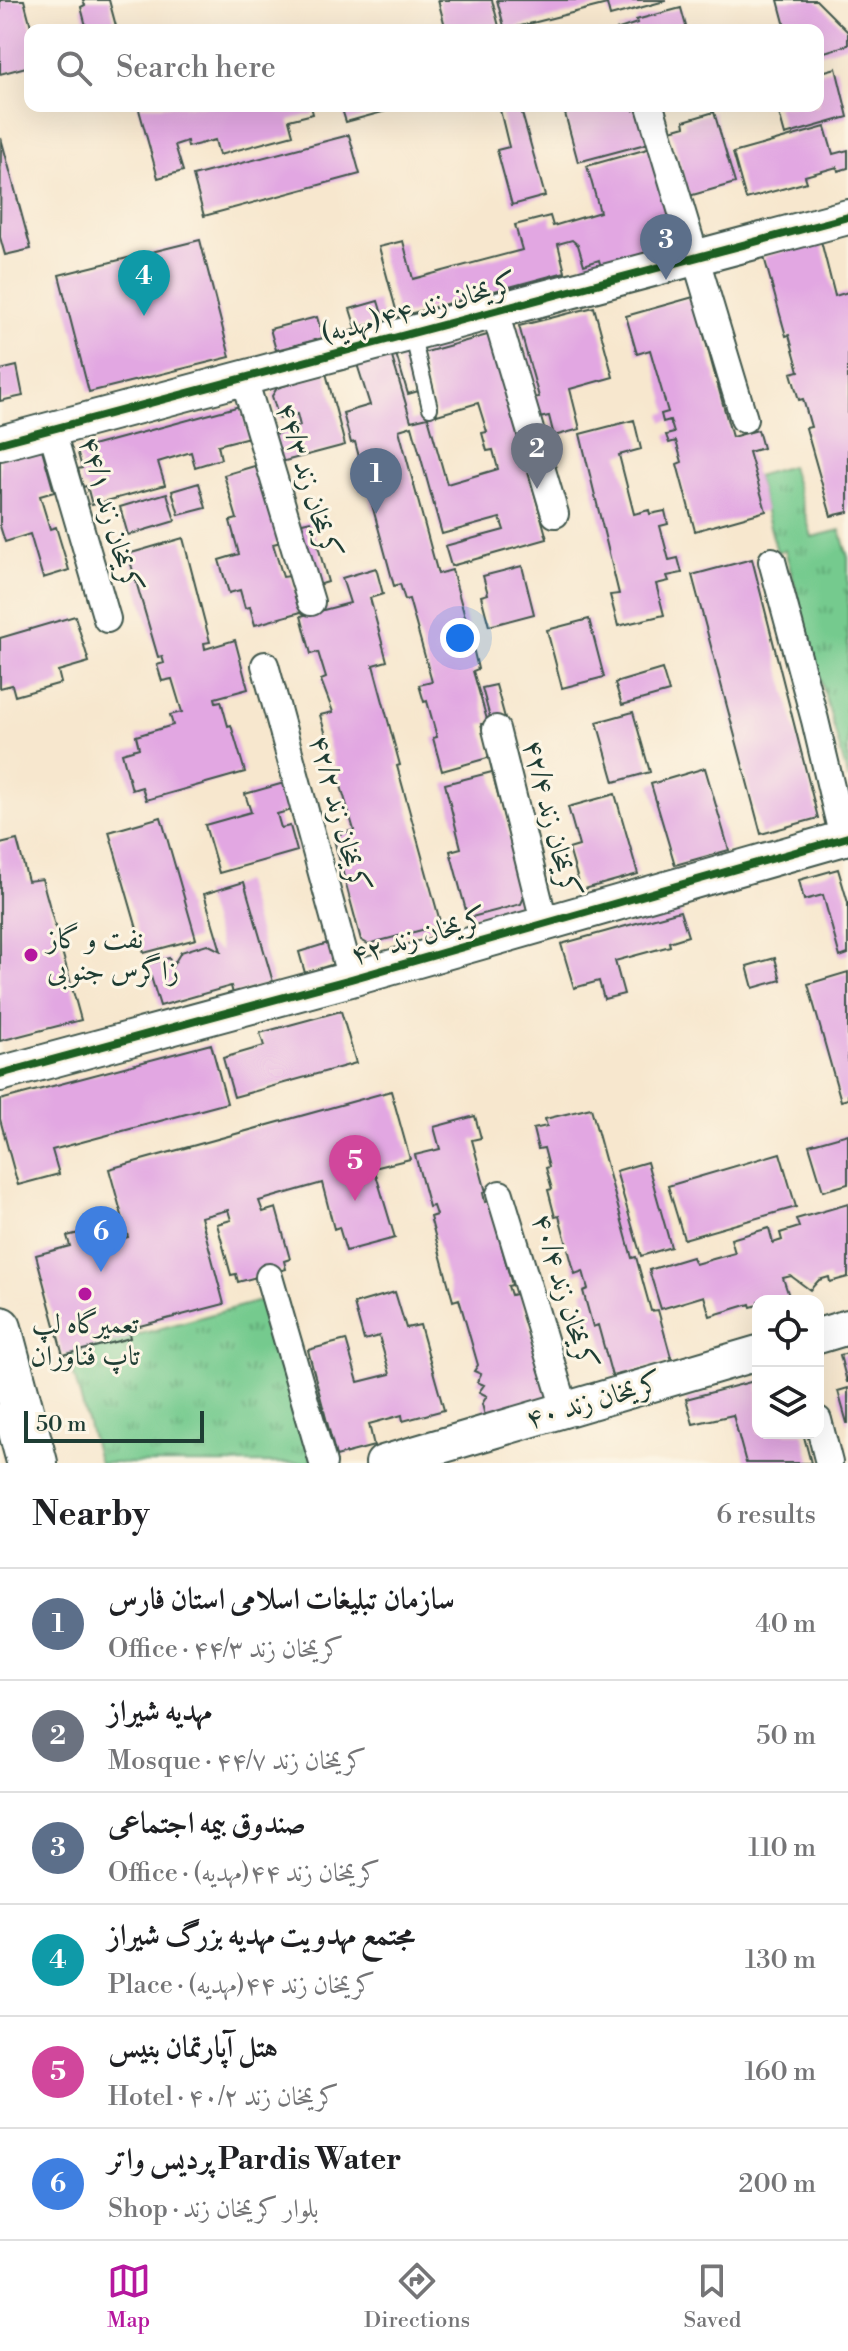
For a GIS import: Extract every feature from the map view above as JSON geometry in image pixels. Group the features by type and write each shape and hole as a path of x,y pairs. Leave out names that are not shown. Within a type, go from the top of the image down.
{"main road":[{"path":"0,1328 36,1463"}],"street":[{"path":"652,112 744,419"},
{"name":"کریمخان زند ۴۴(مهدیه)","path":"0,443 848,217"},
{"path":"495,312 555,514"},
{"name":"کریمخان زند ۴۴/۳","path":"244,379 311,602"},
{"name":"کریمخان زند ۴۴/۱","path":"51,428 107,619"},
{"path":"772,561 845,838"},
{"name":"کریمخان زند ۴۲/۲","path":"265,665 351,979"},
{"name":"کریمخان زند ۴۲/۴","path":"496,729 545,925"},
{"name":"کریمخان زند ۴۲","path":"0,1074 545,925 845,838"},
{"name":"کریمخان زند ۴۰/۴","path":"500,1194 565,1409"},
{"path":"269,1277 323,1463"},
{"path":"824,1334 848,1327"},
{"name":"کریمخان زند ۴۰","path":"383,1463 752,1355"},
{"path":"823,1439 829,1463"}],"lane":[{"path":"412,333 430,408"},
{"path":"0,1411 14,1463"}],"green space":[{"path":"791,466 812,537 840,530 848,558 848,779 785,550 777,552 756,476"},
{"path":"267,1299 313,1461 99,1463 68,1354"}],"building":[{"path":"0,0 24,0 30,24 24,24 24,68 0,74"},
{"path":"83,0 109,0 115,24 85,24 81,7 85,5"},
{"path":"438,0 492,0 498,24 444,24"},
{"path":"497,0 665,0 610,16 607,4 529,24 503,24"},
{"path":"778,0 816,0 848,32 848,45 824,52 824,24 784,24"},
{"path":"681,8 685,24 634,24 636,20"},
{"path":"836,68 848,117 785,135 779,112 824,112 824,71"},
{"path":"140,112 312,112 289,120 293,135 219,155 215,140 188,147 187,141 175,145 183,171 158,178"},
{"path":"343,112 382,112 346,122"},
{"path":"500,112 522,112 545,196 512,205 497,150 509,147"},
{"path":"565,112 640,112 649,143 578,162"},
{"path":"714,112 735,183 689,196 671,130 685,126 684,121"},
{"path":"825,127 833,154 848,150 848,168 838,171 837,167 805,176 807,182 746,199 733,153"},
{"path":"349,135 360,174 204,216 193,176"},
{"path":"1,138 31,249 5,255 0,237"},
{"path":"651,148 679,245 601,267 599,260 584,265 578,245 572,240 558,244 565,272 398,317 379,247 403,241 413,279 522,250 515,225 550,216 553,226 600,212 587,166"},
{"path":"200,240 230,357 89,392 59,275"},
{"path":"821,241 835,296 848,292 848,512 831,516 806,428 811,427 791,373 799,371 764,257"},
{"path":"697,296 708,334 704,335 732,437 758,430 763,448 749,452 766,511 695,531 677,464 682,462 676,441 669,443 666,435 674,433 670,420 663,422 661,414 668,412 650,350 637,354 626,316"},
{"path":"378,301 384,321 356,328 350,309"},
{"path":"594,307 613,377 570,389 580,429 554,436 549,416 539,418 533,398 539,397 519,326"},
{"path":"317,317 323,338 276,350 270,329"},
{"path":"491,334 532,460 526,462 547,539 451,566 445,546 504,530 500,518 442,534 412,426 399,430 438,574 452,570 478,669 473,671 488,723 481,724 491,757 442,771 433,738 437,737 419,685 432,682 409,599 405,600 400,584 394,586 355,442 351,443 343,413 370,405 357,364 391,354 411,421 428,417 447,484 498,469 493,450 487,451 482,433 487,432 478,403 437,415 419,354"},
{"path":"410,350 422,390 408,394 396,354"},
{"path":"17,366 23,396 0,401 0,370"},
{"path":"326,373 345,445 281,462 272,435 300,426 297,414 279,419 272,396 277,388"},
{"path":"240,406 249,437 218,445 221,459 195,467 191,452 158,462 165,485 92,505 78,469 82,468 77,450"},
{"path":"634,420 641,449 619,455 634,514 649,510 650,514 665,511 668,524 660,526 669,560 678,558 682,573 667,576 669,581 656,584 664,615 618,626 610,595 619,594 580,434"},
{"path":"41,446 54,492 40,496 50,529 56,527 69,570 43,578 30,534 5,542 0,526 0,458"},
{"path":"258,465 281,542 273,544 283,577 290,576 301,612 255,625 250,607 245,608 240,590 229,593 219,560 239,554 230,521 237,519 224,475"},
{"path":"199,483 206,508 179,515 172,491"},
{"path":"167,493 175,521 128,535 120,507"},
{"path":"311,521 328,582 315,586 298,524"},
{"path":"183,538 210,642 204,643 205,649 235,640 248,689 215,698 216,702 221,701 228,726 231,725 245,772 146,800 142,787 132,790 122,753 139,748 136,736 173,725 170,715 182,712 172,679 162,681 157,665 164,663 162,656 158,657 128,554"},
{"path":"752,559 818,818 761,834 692,575"},
{"path":"522,566 534,614 489,626 481,596 488,594 483,576"},
{"path":"376,568 383,594 370,598 387,661 373,665 441,925 368,944 361,940 333,836 354,830 320,715 333,712 321,680 326,678 318,652 311,654 301,616 350,603 342,578"},
{"path":"75,616 89,662 58,671 61,683 15,696 12,685 0,688 0,638"},
{"path":"589,619 604,677 562,688 547,630"},
{"path":"662,669 669,692 622,705 615,683"},
{"path":"496,685 505,718 491,721 482,688"},
{"path":"633,712 650,772 614,782 597,722"},
{"path":"705,768 729,850 675,865 651,784"},
{"path":"492,772 525,895 521,904 468,918 450,851 461,848 445,784"},
{"path":"284,783 292,810 277,814 281,828 290,826 297,851 219,873 205,825 251,812 245,794"},
{"path":"615,794 638,874 581,890 569,849 579,846 568,807"},
{"path":"161,817 196,939 144,953 109,832"},
{"name":"نفت و گاز زاگرس جنوبی","path":"17,840 28,881 42,879 81,1020 0,1041 0,844"},
{"path":"838,869 848,903 848,954 840,957 823,895 804,900 799,880"},
{"path":"244,882 273,982 233,994 231,986 160,1006 147,964 169,958 172,967 181,952 207,944 221,951 204,894"},
{"path":"680,911 688,936 669,942 670,946 615,961 624,994 604,999 599,981 574,988 561,944"},
{"path":"328,943 334,964 305,973 299,952"},
{"path":"775,958 781,980 753,988 747,966"},
{"path":"848,972 848,1099 841,1101 808,984"},
{"path":"341,1011 356,1063 234,1097 223,1058 264,1046 260,1033"},
{"path":"211,1044 227,1103 52,1150 59,1174 18,1185 0,1119 0,1100"},
{"path":"391,1091 410,1159 374,1168 395,1238 346,1251 339,1227 334,1229 322,1183 259,1201 263,1212 276,1208 290,1259 284,1261 286,1269 238,1282 236,1274 231,1275 217,1224 231,1220 228,1210 201,1217 224,1304 128,1329 130,1338 63,1355 36,1255 70,1246 67,1236 95,1229 99,1245 128,1237 109,1169"},
{"path":"591,1108 632,1258 636,1257 651,1311 658,1310 672,1361 612,1376 598,1325 593,1327 583,1291 588,1289 583,1271 575,1274 559,1216 555,1217 548,1190 552,1189 546,1168 549,1167 544,1148 538,1149 533,1129 547,1126 545,1119"},
{"path":"475,1116 481,1138 472,1140 486,1192 483,1193 485,1202 489,1201 512,1285 508,1286 511,1295 520,1293 550,1397 485,1416 482,1404 487,1396 479,1392 484,1385 477,1382 481,1374 474,1371 478,1365 459,1299 453,1301 430,1217 436,1215 433,1206 429,1207 415,1155 440,1149 434,1127"},
{"path":"848,1134 848,1184 823,1191 809,1145"},
{"path":"780,1153 796,1207 684,1239 668,1186"},
{"path":"647,1162 671,1247 641,1256 616,1171"},
{"path":"848,1204 848,1277 830,1282 829,1277 819,1280 810,1290 791,1276 783,1278 789,1295 752,1295 752,1307 750,1304 710,1316 704,1296 661,1309 649,1270 692,1257 695,1264 735,1253 731,1239 769,1228 773,1243 782,1240 780,1233 799,1227 796,1219"},
{"path":"395,1292 406,1328 420,1325 444,1410 403,1421 402,1415 369,1424 374,1446 336,1456 308,1350 346,1340 358,1382 390,1374 379,1336 364,1340 354,1304"},
{"path":"848,1353 848,1382 847,1382 840,1355"},
{"path":"752,1382 752,1439 805,1439 811,1463 746,1463 733,1415 693,1424 686,1399"},
{"path":"848,1388 848,1423 847,1423 838,1391"}],"cycle path":[{"path":"0,443 848,217"},
{"path":"0,1074 351,979 848,837"}],"place":[{"name":"صندوق بیمه اجتماعی","path":"666,280"},
{"name":"مجتمع مهدویت مهدیه بزرگ شیراز","path":"144,316"},
{"name":"مهدیه شیراز","path":"537,489"},
{"name":"سازمان تبلیغات اسلامی استان فارس","path":"376,514"},
{"name":"نفت و گاز زاگرس جنوبی","path":"31,955"},
{"name":"هتل آپارتمان بنیس","path":"355,1201"},
{"name":"پردیس واتر Pardis Water","path":"101,1272"},
{"name":"تعمیرگاه لپ تاپ فناوران","path":"85,1294"}]}
